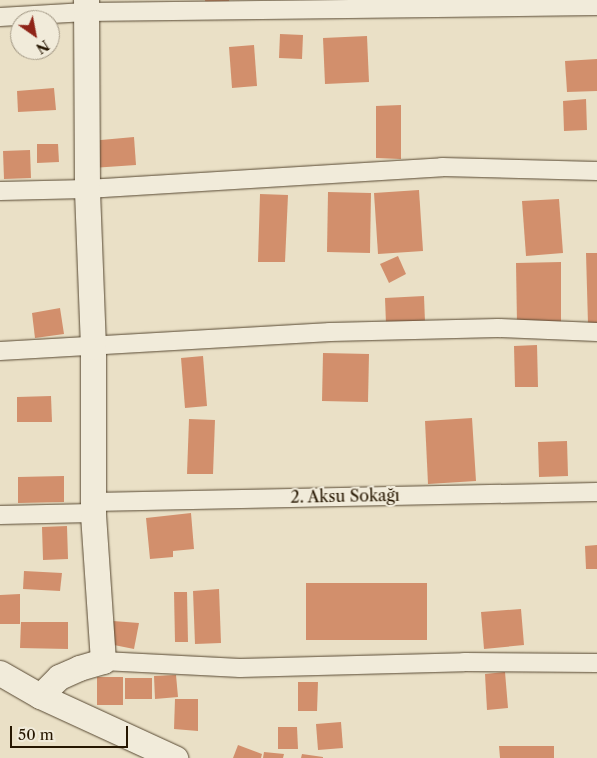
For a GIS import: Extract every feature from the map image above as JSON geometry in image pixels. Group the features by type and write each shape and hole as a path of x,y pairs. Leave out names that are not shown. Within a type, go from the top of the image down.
{"street":[{"path":"86,6 87,189 93,347 93,507 103,661"},
{"path":"0,17 86,6 597,6"},
{"path":"0,191 87,189 442,167 597,171"},
{"path":"0,351 330,332 498,328 597,332"},
{"name":"2. Aksu Sokağı","path":"0,515 93,507 597,492"},
{"path":"40,696 59,677 79,668 103,661 240,668 464,662 597,663"},
{"path":"0,673 40,696 175,758"}],"building":[{"path":"205,0 229,0 230,6 206,7"},
{"path":"280,34 303,35 302,59 279,58"},
{"path":"367,36 369,82 325,84 323,38"},
{"path":"254,45 257,86 232,88 229,47"},
{"path":"597,59 597,91 567,92 565,61"},
{"path":"54,88 56,110 18,112 17,91"},
{"path":"586,99 587,130 564,131 563,101"},
{"path":"401,105 401,159 376,158 376,106"},
{"path":"134,137 136,165 92,168 90,141"},
{"path":"37,144 58,144 59,162 37,163"},
{"path":"30,150 31,178 4,179 3,151"},
{"path":"419,190 423,251 378,254 374,193"},
{"path":"328,192 371,193 370,253 327,252"},
{"path":"260,194 288,195 285,262 258,262"},
{"path":"559,199 563,253 526,256 522,201"},
{"path":"586,253 597,253 597,324 588,324"},
{"path":"398,256 406,274 389,283 380,264"},
{"path":"561,262 561,324 517,324 516,263"},
{"path":"424,296 425,322 386,324 385,298"},
{"path":"60,308 64,334 35,338 32,313"},
{"path":"537,345 538,387 515,387 514,346"},
{"path":"323,353 369,354 368,402 322,401"},
{"path":"203,356 207,406 185,408 181,358"},
{"path":"51,396 52,422 17,422 17,397"},
{"path":"472,418 476,481 428,484 425,421"},
{"path":"189,419 215,420 213,474 187,474"},
{"path":"567,441 568,476 539,477 538,442"},
{"path":"64,476 64,502 18,503 18,477"},
{"path":"191,513 194,549 173,551 173,557 150,559 146,518"},
{"path":"67,526 68,559 43,560 42,527"},
{"path":"597,545 597,569 586,569 585,546"},
{"path":"24,571 62,573 60,591 23,589"},
{"path":"306,583 427,583 427,640 306,640"},
{"path":"219,589 221,643 195,644 193,591"},
{"path":"174,592 187,592 188,642 175,642"},
{"path":"20,594 20,624 0,624 0,595"},
{"path":"521,609 524,645 484,649 481,612"},
{"path":"113,621 139,623 134,649 114,645"},
{"path":"21,622 68,622 68,649 20,648"},
{"path":"505,672 508,708 487,710 485,674"},
{"path":"176,675 178,697 155,699 154,676"},
{"path":"97,677 123,677 123,705 97,705"},
{"path":"125,678 152,678 152,699 125,699"},
{"path":"298,682 318,682 317,711 298,711"},
{"path":"175,699 198,699 198,731 174,729"},
{"path":"341,722 343,748 318,750 316,724"},
{"path":"278,727 297,727 298,749 278,749"},
{"path":"238,745 262,754 261,758 233,758"},
{"path":"499,746 554,746 554,758 500,758"},
{"path":"264,752 284,754 283,758 263,758"},
{"path":"302,754 323,757 323,758 301,758"}]}
